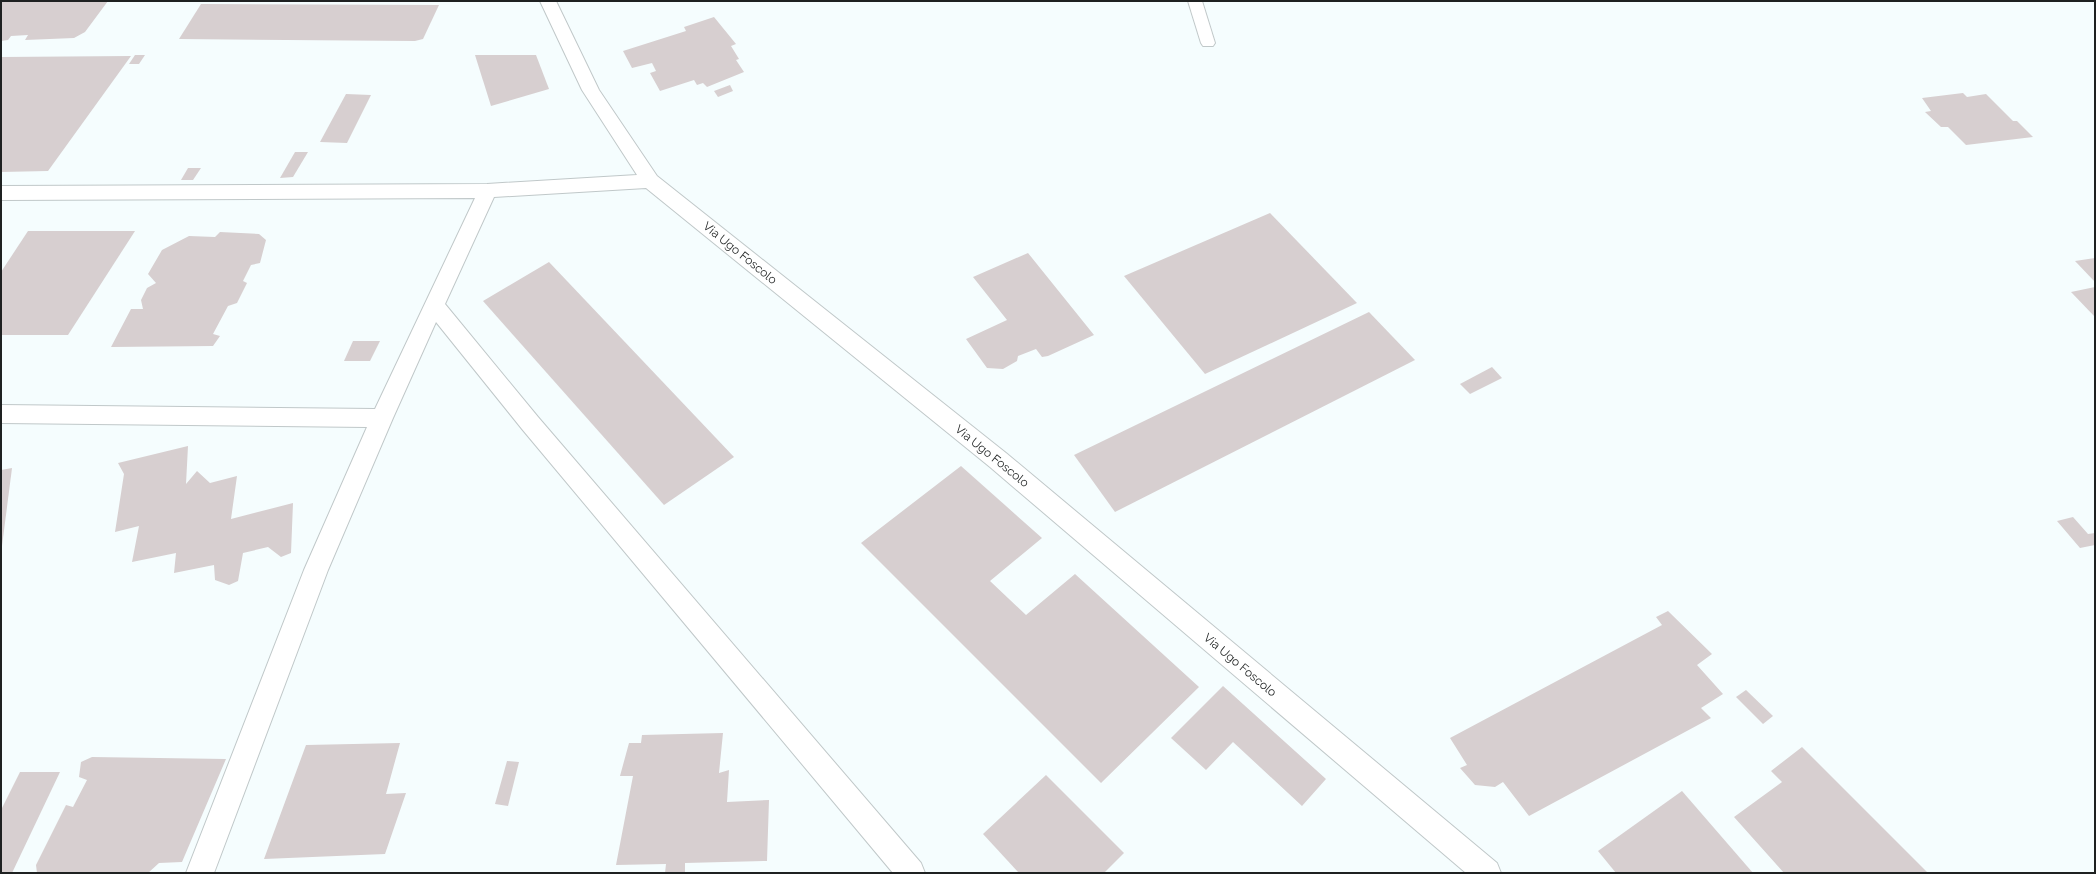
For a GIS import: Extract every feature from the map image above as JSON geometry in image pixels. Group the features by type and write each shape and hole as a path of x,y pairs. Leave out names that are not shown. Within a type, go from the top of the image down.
{"street":[{"name":"Via Ugo Foscolo","path":"548,1 592,90 650,181 998,460 1487,873"},
{"path":"1,193 487,191 650,181"},
{"path":"200,873 316,570 382,418 487,191"},
{"path":"434,305 535,429 911,873"},
{"path":"1,414 382,418"}],"lane":[{"path":"1195,1 1208,43"}],"building":[{"path":"1,1 108,1 85,32 74,38 25,40 28,35 11,36 8,40 1,41"},
{"path":"201,4 439,5 423,39 415,41 179,39"},
{"path":"714,17 736,44 731,46 739,59 736,60 744,72 707,87 703,83 697,85 694,80 660,91 650,73 656,71 652,63 632,68 623,51 686,31 684,27"},
{"path":"135,55 145,55 139,64 129,64"},
{"path":"475,55 536,55 549,89 491,106"},
{"path":"131,56 48,171 1,172 1,57"},
{"path":"730,85 733,91 718,97 714,91"},
{"path":"1963,93 1967,97 1986,94 2013,121 2017,121 2033,137 1966,145 1948,127 1941,127 1925,112 1931,111 1922,98"},
{"path":"346,94 371,95 347,143 320,142"},
{"path":"295,152 308,152 293,177 280,178"},
{"path":"188,168 201,168 193,180 181,180"},
{"path":"1270,213 1357,303 1205,374 1124,276"},
{"path":"28,231 135,231 68,335 1,335 1,272"},
{"path":"220,232 259,234 266,240 260,263 251,265 243,281 247,283 237,303 228,306 213,334 220,336 213,346 111,347 131,309 143,309 141,300 147,288 156,283 148,274 162,250 189,236 215,237"},
{"path":"1028,253 1094,335 1048,356 1042,357 1036,349 1018,356 1017,361 1003,369 987,368 966,339 1007,320 973,277"},
{"path":"2095,258 2095,282 2075,261"},
{"path":"549,262 734,457 664,505 483,301"},
{"path":"2095,287 2095,317 2071,292"},
{"path":"1369,312 1415,360 1115,512 1074,455"},
{"path":"353,341 380,341 370,361 344,361"},
{"path":"1492,367 1502,378 1470,394 1460,384"},
{"path":"188,446 186,484 197,471 210,483 237,476 231,519 293,503 291,553 281,557 268,547 243,553 238,581 229,585 215,580 214,565 174,573 176,553 132,562 139,526 115,532 124,474 118,463"},
{"path":"961,466 1042,538 990,581 1026,615 1075,574 1199,687 1101,783 861,543"},
{"path":"12,468 2,546 1,546 1,470"},
{"path":"2073,517 2088,534 2095,533 2095,545 2080,548 2057,521"},
{"path":"1668,611 1712,654 1697,665 1723,694 1701,708 1711,718 1529,816 1503,782 1495,787 1475,785 1460,768 1467,765 1450,738 1662,625 1656,617"},
{"path":"1223,686 1326,779 1302,806 1233,742 1206,770 1171,738"},
{"path":"1746,690 1773,716 1763,724 1736,697"},
{"path":"723,733 719,773 729,770 727,802 769,800 767,861 685,863 685,873 665,873 666,864 616,865 633,776 620,776 629,743 641,743 642,735"},
{"path":"400,743 386,794 406,793 385,854 264,859 306,745"},
{"path":"1802,747 1928,873 1784,873 1734,817 1782,782 1771,771"},
{"path":"92,757 226,759 182,862 159,863 148,873 37,873 36,865 66,805 73,807 87,780 79,777 81,762"},
{"path":"507,761 519,762 508,806 495,804"},
{"path":"20,772 60,772 12,873 1,873 1,810"},
{"path":"1046,775 1124,853 1104,873 1019,873 983,834"},
{"path":"1682,791 1753,873 1616,873 1598,851"}]}
